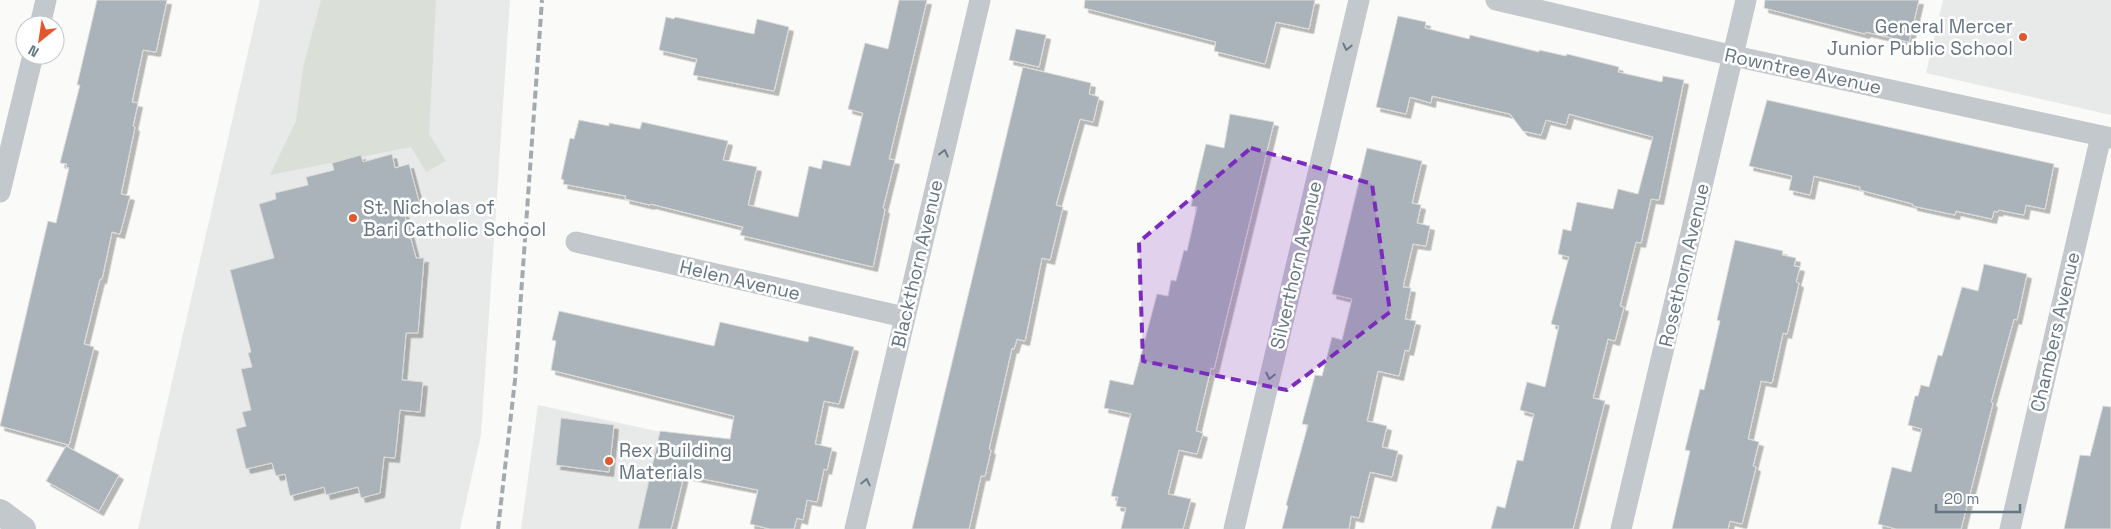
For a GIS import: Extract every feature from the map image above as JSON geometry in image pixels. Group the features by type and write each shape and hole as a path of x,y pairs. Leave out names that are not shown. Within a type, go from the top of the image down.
{"street":[{"path":"42,15 46,0"},
{"name":"Blackthorn Avenue","path":"855,529 980,0"},
{"name":"Silverthorn Avenue","path":"1234,529 1359,0"},
{"name":"Rowntree Avenue","path":"1496,0 1734,56 2106,137"},
{"name":"Rosethorn Avenue","path":"1622,529 1746,0"},
{"path":"0,192 31,65"},
{"name":"Chambers Avenue","path":"2010,529 2106,137"},
{"name":"Helen Avenue","path":"576,242 904,317"},
{"path":"0,512 23,529"}],"highlighted area":[{"path":"1251,148 1372,184 1390,312 1287,390 1143,361 1139,242"}],"shaded area":[{"name":"St. Nicholas of Bari Catholic School","path":"260,0 510,0 481,435 460,529 138,529"},
{"path":"321,0 436,0 429,134 446,161 426,172 411,147 270,175 296,121 303,68"},
{"name":"General Mercer Junior Public School","path":"1943,0 2111,0 2111,115 1926,73"},
{"name":"Rex Building Materials","path":"538,405 692,439 671,529 521,529"}],"building":[{"path":"97,0 167,0 156,52 143,50 132,102 138,103 133,126 135,127 121,194 130,196 120,234 112,232 102,279 100,279 84,344 94,347 69,445 0,426 48,221 56,223 69,168 66,167 67,164 60,163 80,85 77,85"},
{"path":"899,0 927,0 889,159 895,160 883,208 885,209 873,267 740,235 743,227 625,199 626,196 563,184 564,180 561,179 570,138 574,139 579,120 609,126 609,123 640,129 642,122 728,141 723,160 757,167 748,205 798,217 809,166 821,169 823,160 850,166 863,113 848,109 865,43 888,49"},
{"path":"1085,0 1315,0 1309,29 1276,22 1265,64 1214,51 1216,42 1084,8"},
{"path":"1765,0 1919,0 1909,42 1866,32 1865,34 1764,8"},
{"path":"1398,16 1426,22 1425,28 1469,39 1470,35 1539,52 1539,50 1566,56 1567,54 1619,67 1618,72 1662,82 1663,76 1684,80 1659,200 1651,199 1641,243 1636,242 1620,306 1624,307 1615,341 1608,339 1593,398 1605,401 1573,529 1491,529 1497,506 1505,508 1517,460 1523,461 1534,414 1520,410 1527,382 1545,387 1559,326 1551,324 1569,257 1558,254 1563,229 1571,231 1577,202 1613,209 1618,189 1638,194 1653,137 1569,114 1566,125 1546,120 1541,135 1523,131 1510,114 1432,96 1431,103 1410,97 1406,114 1376,107"},
{"path":"666,17 674,19 675,17 754,34 757,19 789,27 774,91 693,75 697,59 659,50"},
{"path":"1016,29 1046,35 1039,67 1009,60"},
{"path":"1023,67 1091,83 1089,94 1099,97 1093,122 1080,119 1056,205 1063,207 1050,260 1042,258 1025,341 1017,339 1014,349 1012,348 989,449 991,450 985,476 981,476 969,529 912,529"},
{"path":"1767,100 2054,164 2045,209 2026,205 2024,215 1999,210 1998,212 1994,211 1992,219 1956,211 1955,215 1913,206 1913,204 1860,190 1860,187 1814,176 1810,195 1789,190 1792,176 1749,166"},
{"path":"1230,114 1274,122 1214,369 1211,368 1196,431 1203,433 1197,454 1179,450 1168,494 1191,499 1183,529 1121,529 1126,508 1116,506 1118,497 1111,496 1131,414 1104,408 1110,380 1133,385 1157,294 1168,296 1171,280 1176,281 1184,250 1187,251 1197,207 1191,206 1206,144 1224,148"},
{"path":"1367,148 1422,161 1412,203 1421,205 1417,223 1430,226 1426,246 1413,244 1403,287 1411,288 1405,319 1416,321 1409,351 1405,350 1399,376 1378,371 1367,421 1387,426 1382,447 1398,451 1392,477 1370,472 1359,518 1351,516 1349,529 1282,529 1288,506 1286,505 1308,425 1302,424 1315,375 1322,376 1332,337 1342,340 1352,299 1332,294"},
{"path":"392,154 395,168 409,164 420,205 403,209 416,258 424,258 418,333 406,333 402,380 423,382 420,412 400,410 395,458 384,457 380,493 361,498 358,487 326,495 324,487 290,496 285,474 276,476 272,463 246,469 236,429 246,426 242,412 251,410 241,369 252,367 248,353 251,352 230,270 274,258 259,204 276,199 275,193 308,185 306,177 334,170 332,163 361,155 363,162"},
{"path":"1735,240 1783,251 1782,255 1796,258 1794,266 1800,267 1796,282 1799,283 1787,334 1783,333 1772,383 1761,381 1748,439 1759,442 1753,466 1756,467 1742,524 1730,521 1728,529 1672,529 1690,451 1685,450 1700,389 1704,390 1720,321 1717,320"},
{"path":"1984,264 2027,274 2017,320 2014,319 1991,402 1993,403 1961,529 1896,529 1878,524 1892,467 1911,472 1922,429 1908,425 1915,396 1918,396 1921,385 1929,387 1938,355 1942,356 1962,287 1978,291"},
{"path":"559,311 714,346 720,322 808,342 809,336 854,347 839,404 824,401 815,444 832,448 827,470 824,469 817,502 807,500 803,520 797,518 794,529 770,529 750,524 758,490 684,475 671,529 638,529 660,431 730,439 734,416 551,370 556,341 552,340"},
{"path":"2103,406 2111,407 2111,529 2064,529 2080,455 2090,456"},
{"path":"561,418 614,425 609,472 556,465"},
{"path":"66,446 119,475 99,511 46,481"}],"railway":[{"path":"498,529 515,380 542,0"}],"place":[{"name":"General Mercer Junior Public School","path":"2023,37"},
{"name":"St. Nicholas of Bari Catholic School","path":"353,218"},
{"name":"Rex Building Materials","path":"609,461"}]}
